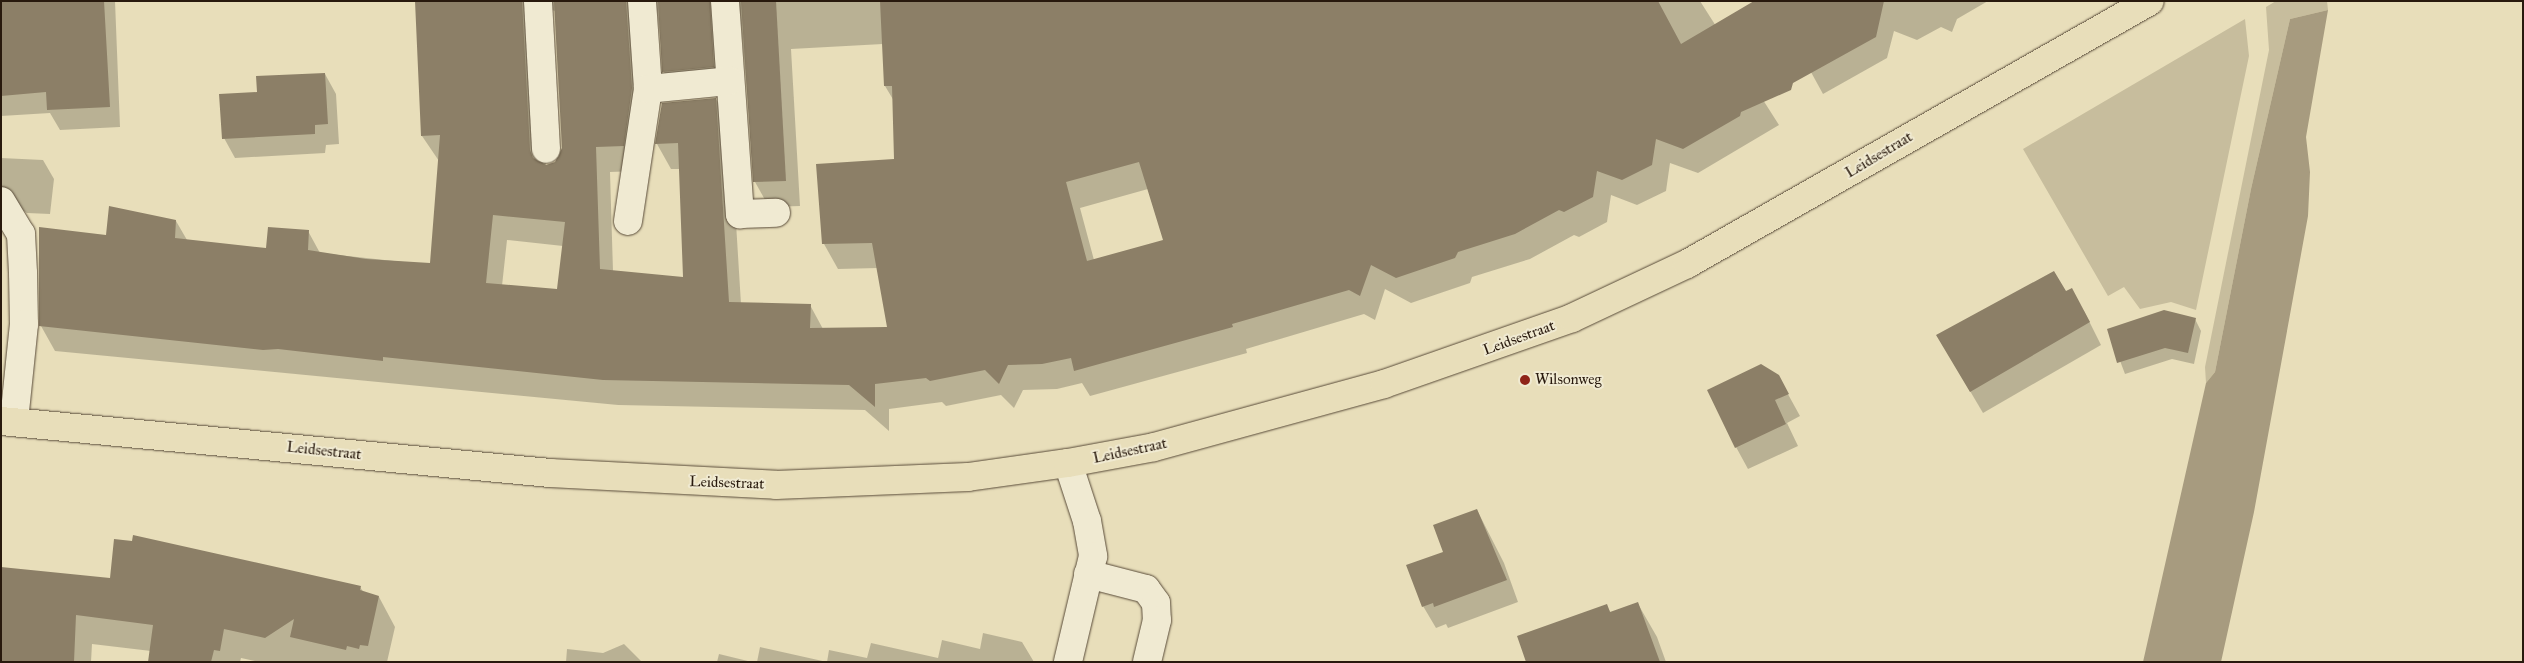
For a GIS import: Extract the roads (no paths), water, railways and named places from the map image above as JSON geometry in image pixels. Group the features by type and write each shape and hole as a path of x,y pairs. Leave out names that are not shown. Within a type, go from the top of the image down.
{"main road":[{"name":"Leidsestraat","path":"8,421 680,482 870,483 968,477 1068,463 1232,428 1438,366 1572,318 1687,264 2150,1"}],"lane":[{"path":"538,1 546,149"},
{"path":"628,221 648,89 642,1"},
{"path":"724,1 740,214 776,213"},
{"path":"648,89 730,81"},
{"name":"Leidsestraat","path":"1,201 21,234 23,272 24,324 8,421"},
{"path":"1068,463 1087,521 1093,556 1068,662"},
{"path":"1088,574 1146,589 1156,602 1157,620 1147,662"}],"place":[{"name":"Wilsonweg","path":"1525,380"}]}
